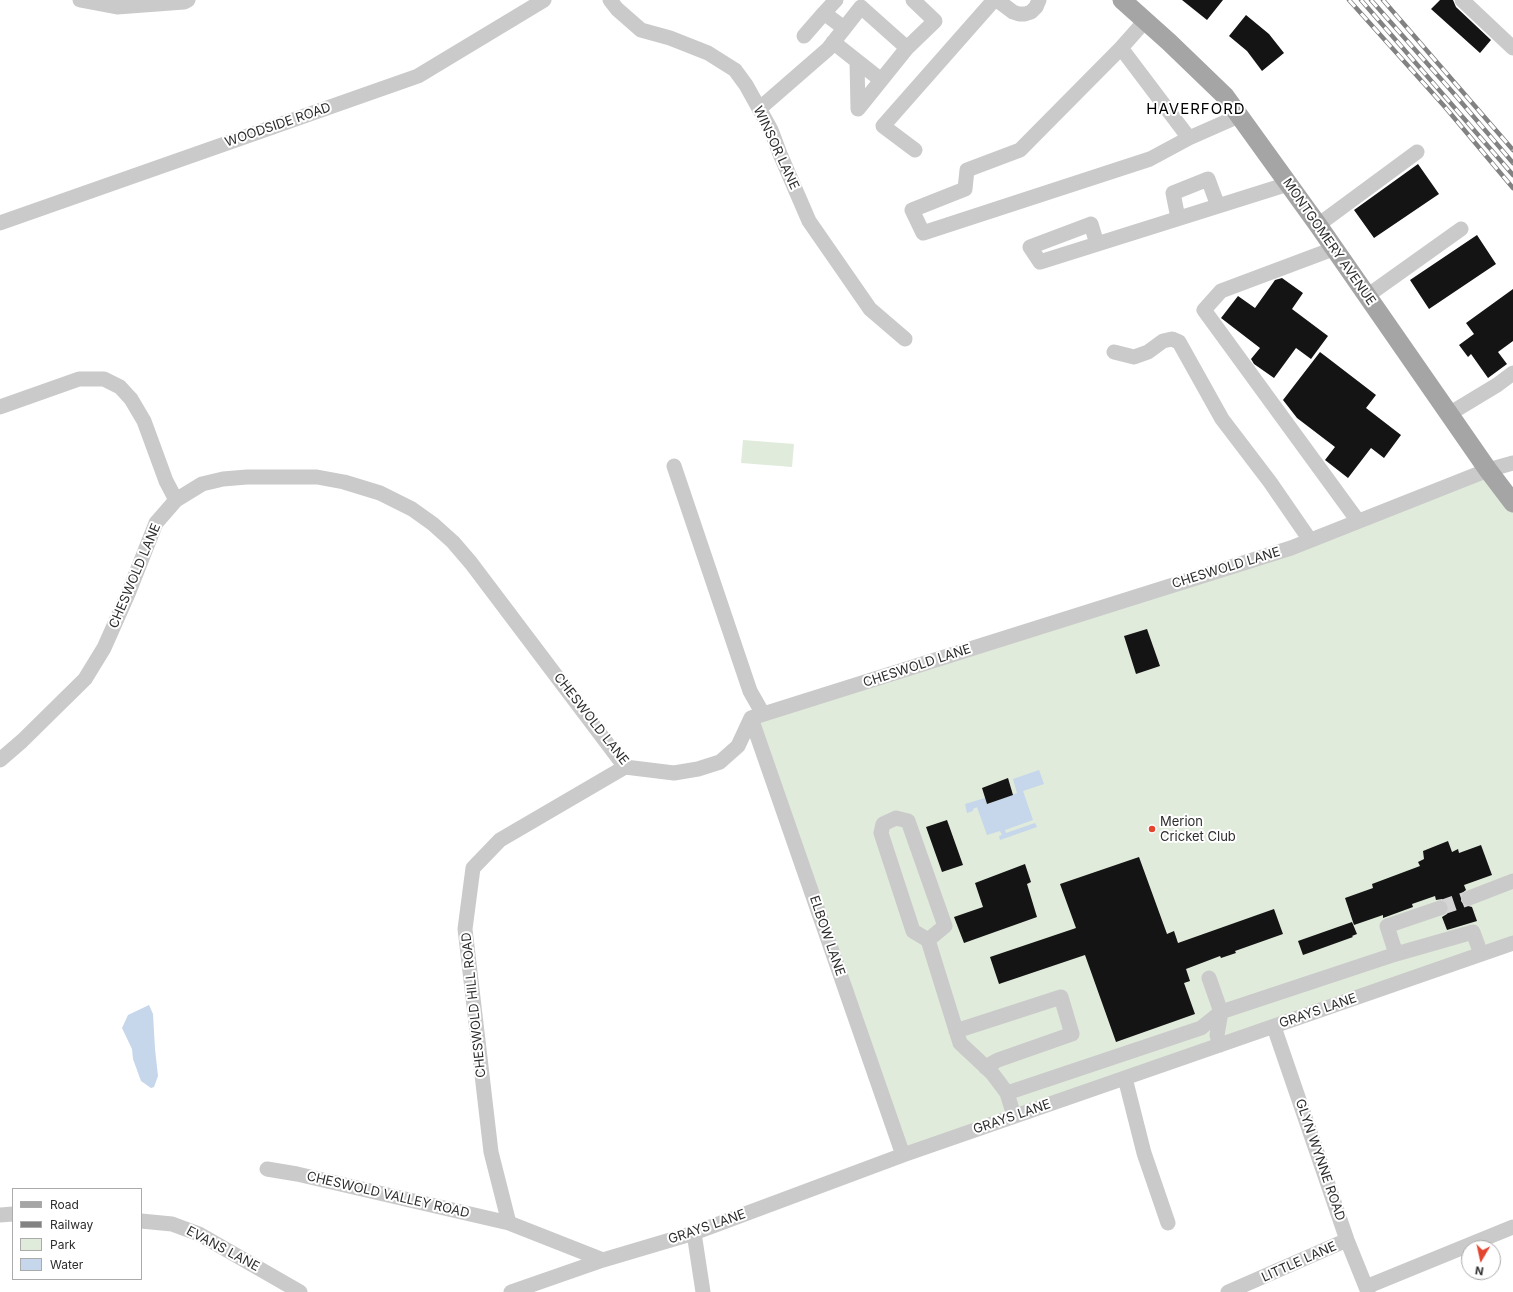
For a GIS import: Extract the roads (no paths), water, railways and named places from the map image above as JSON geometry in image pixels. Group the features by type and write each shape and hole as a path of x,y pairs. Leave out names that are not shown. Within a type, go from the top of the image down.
{"main road":[{"name":"MONTGOMERY AVENUE","path":"1122,0 1169,42 1224,96 1318,225 1333,249 1488,470 1513,503"}],"street":[{"path":"80,0 117,7 184,2 188,0"},
{"name":"WOODSIDE ROAD","path":"0,223 418,76 544,0"},
{"name":"WINSOR LANE","path":"610,0 617,9 641,30 670,38 708,54 735,70 746,85 771,130 809,221 870,309 905,340"},
{"path":"804,36 836,0"},
{"path":"857,61 858,109 907,48 935,21 913,0"},
{"path":"915,150 883,126 996,0 1013,12 1025,14 1031,12 1036,7 1039,0"},
{"path":"1462,0 1513,48"},
{"path":"759,109 828,49 844,28 854,3 907,48"},
{"path":"824,13 844,28"},
{"path":"1145,21 1121,48 1020,150 966,170 965,189 912,210 923,233 1150,159 1189,138 1239,116"},
{"path":"834,42 881,80"},
{"path":"1121,48 1189,138"},
{"path":"1318,225 1417,152"},
{"path":"1178,218 1173,194 1208,179 1218,206"},
{"path":"1097,244 1288,184"},
{"path":"1367,296 1462,229"},
{"path":"1333,249 1221,291 1204,310 1358,522"},
{"path":"1114,352 1134,357 1148,352 1163,342 1172,339 1179,342 1222,419 1270,482 1310,540"},
{"path":"1449,414 1498,385 1513,373"},
{"path":"0,407 79,379 104,379 115,384 120,387 131,399 144,421 166,481 176,500"},
{"name":"CHESWOLD LANE","path":"0,760 22,741 85,679 104,648 128,594 156,523 176,500 202,484 223,479 247,477 316,477 344,482 380,493 412,509 433,524 453,542 471,563 625,767 674,773 698,769 720,762 738,746 757,716 1291,548 1488,470 1513,463"},
{"name":"ELBOW LANE","path":"674,466 903,1154"},
{"name":"CHESWOLD HILL ROAD","path":"509,1223 491,1152 465,929 473,868 500,840 625,767"},
{"path":"928,940 945,926 908,821 896,818 883,824 881,834 913,931 928,940 960,1043 992,1074 1007,1093 1014,1116"},
{"path":"1469,898 1513,881"},
{"path":"1396,954 1388,926 1440,908"},
{"path":"1007,1093 1201,1028 1221,1012 1396,954 1474,932 1481,954"},
{"name":"GRAYS LANE","path":"511,1292 603,1260 694,1233 903,1154 1274,1027 1513,943"},
{"path":"1209,978 1221,1012 1216,1035 1220,1045"},
{"path":"956,1031 1061,997 1072,1034 998,1060 985,1067"},
{"name":"GLYN WYNNE ROAD","path":"1274,1027 1347,1240 1367,1290"},
{"path":"1125,1078 1144,1153 1168,1223"},
{"name":"CHESWOLD VALLEY ROAD","path":"267,1170 297,1174 509,1223"},
{"path":"0,1215 12,1214"},
{"name":"EVANS LANE","path":"142,1221 172,1224 199,1234 300,1292"},
{"path":"509,1223 603,1260"},
{"path":"1367,1290 1513,1227"},
{"path":"694,1233 703,1292"},
{"name":"LITTLE LANE","path":"1228,1292 1347,1240"}],"water":[{"path":"1039,770 1044,784 1023,791 1033,820 1005,830 1006,833 1035,823 1037,827 1000,840 999,836 1002,835 1000,831 987,835 977,807 973,809 973,811 967,813 965,804 985,798 987,804 1017,793 1013,779"},
{"path":"149,1005 153,1014 158,1076 154,1087 151,1088 141,1081 133,1059 132,1049 122,1028 128,1015"}],"tunnel":[{"path":"1440,908 1469,898"}],"railway":[{"path":"1349,0 1445,107 1513,188"},
{"path":"1361,0 1513,175"},
{"path":"1371,0 1513,163"},
{"path":"1383,0 1513,150"}],"place":[{"name":"Merion Cricket Club","path":"1152,829"}],"district":[{"name":"HAVERFORD","path":"1196,109"}]}
